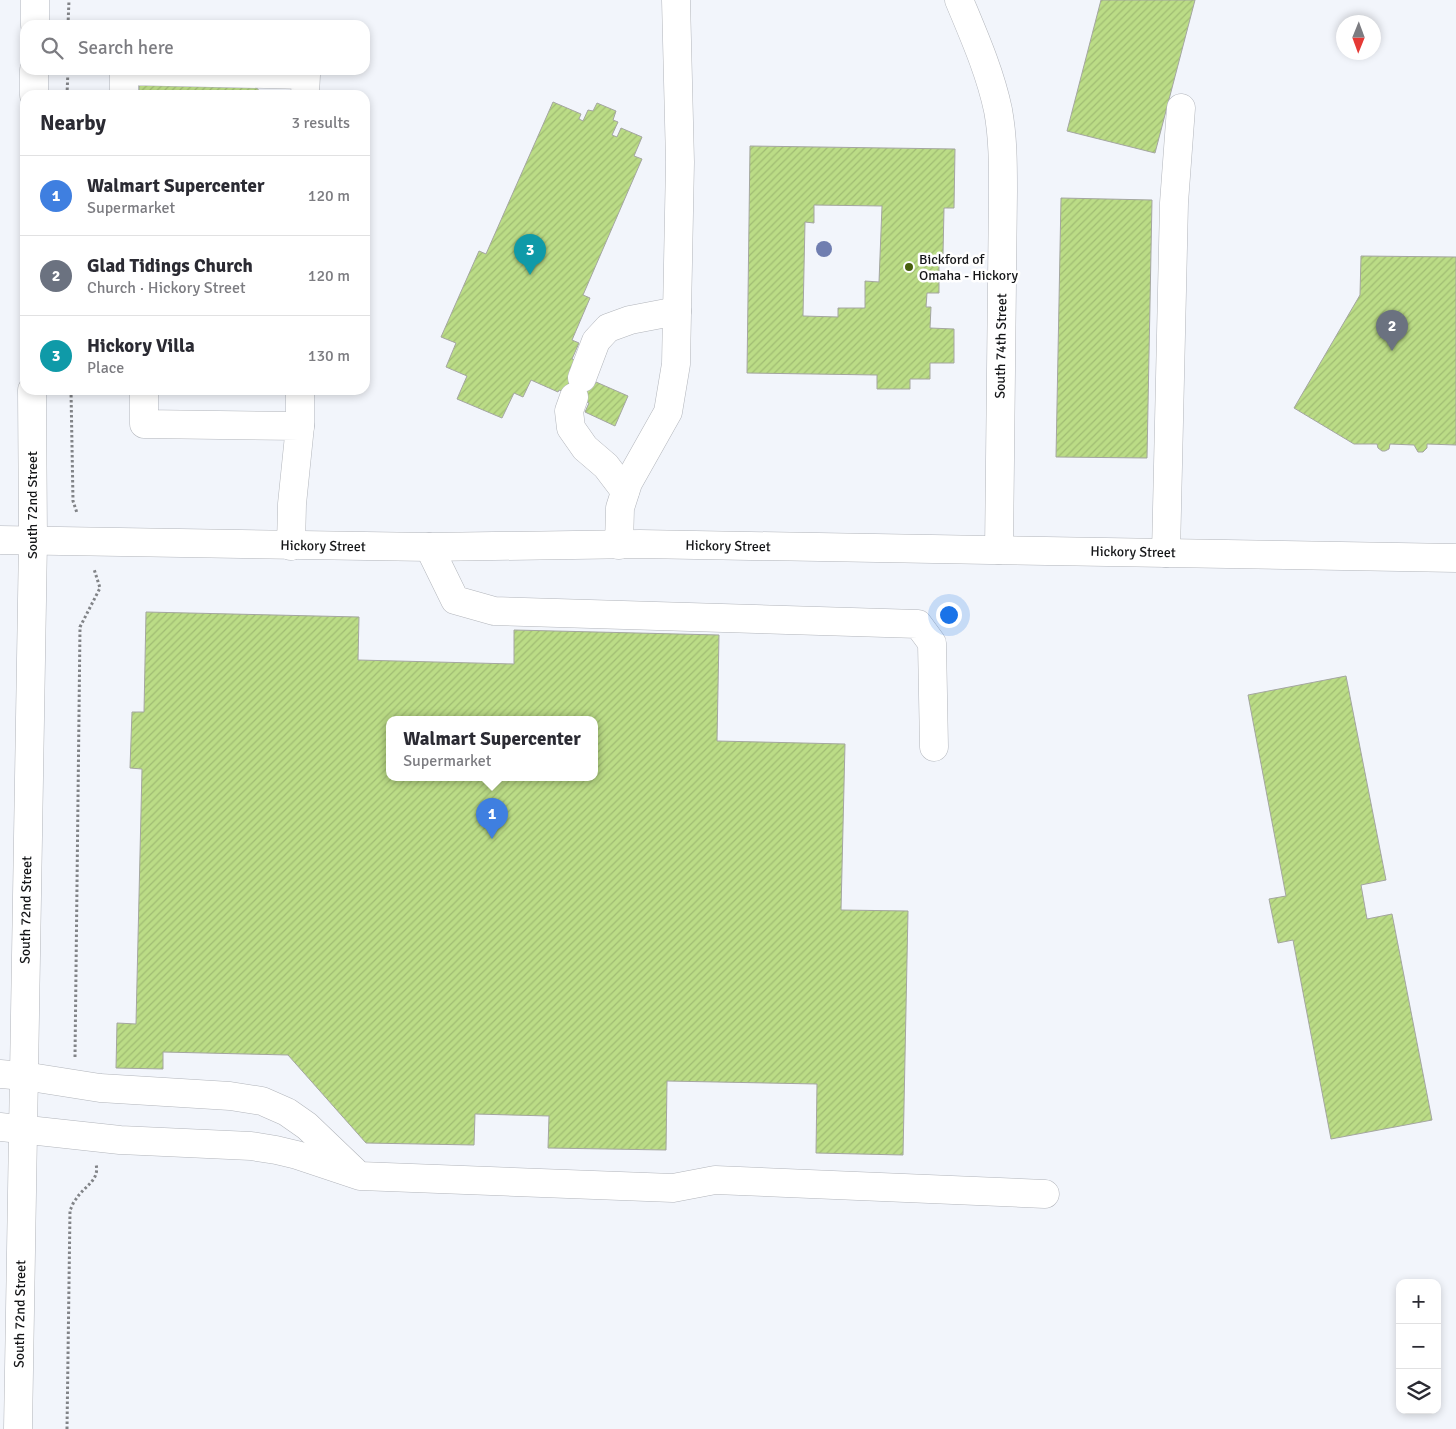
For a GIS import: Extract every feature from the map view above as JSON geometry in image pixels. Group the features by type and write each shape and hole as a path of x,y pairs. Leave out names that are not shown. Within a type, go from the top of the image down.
{"street":[{"path":"35,0 35,20"},
{"path":"619,545 620,508 625,491 668,412 676,364 680,162 676,0"},
{"name":"South 74th Street","path":"960,0 988,72 998,109 1002,143 1004,191 999,550"},
{"path":"34,75 34,90"},
{"path":"124,75 124,90"},
{"path":"305,90 306,75"},
{"path":"1166,552 1174,204 1181,108"},
{"path":"625,491 606,466 585,448 571,428 569,411 596,341 608,328 630,320 677,311"},
{"name":"South 72nd Street","path":"18,1429 12,1075 33,541 32,395"},
{"path":"144,395 144,424 300,426"},
{"path":"292,546 292,504 300,426 300,395"},
{"name":"Hickory Street","path":"0,540 429,548 619,545 1456,558"},
{"path":"429,548 455,600 494,611 918,624 932,643 934,747"},
{"path":"12,1075 100,1088 230,1096 262,1101 287,1112 307,1126 360,1176"},
{"path":"12,1128 120,1140 251,1146 296,1155 360,1176 673,1188 715,1180 1045,1194"}],"path":[{"path":"68,20 69,0"},
{"path":"67,90 68,75"},
{"path":"70,395 73,501 100,588 80,626 75,1054 79,1085"},
{"path":"67,1429 70,1210 76,1198 93,1182 97,1170 88,1136"}],"building":[{"path":"1101,0 1195,0 1155,153 1067,131"},
{"path":"139,84 254,85 258,90 139,90"},
{"path":"553,102 581,114 579,119 583,121 588,110 593,111 597,103 616,111 613,120 618,122 612,135 617,137 621,128 642,137 634,156 642,159 583,295 590,298 572,340 579,343 572,359 580,362 574,375 628,396 615,426 585,412 589,403 531,380 523,397 514,393 502,418 457,399 467,376 446,367 456,343 441,337 479,251 486,254"},
{"name":"Bickford of Omaha - Hickory","path":"750,146 955,149 954,208 944,208 943,254 939,253 939,293 927,293 926,307 931,307 930,328 954,329 954,363 930,363 930,379 910,379 910,389 877,389 877,375 747,373","holes":["814,205 882,206 879,282 865,281 865,308 838,308 838,317 803,316 805,222 814,223"]},
{"path":"1061,198 1152,200 1147,458 1056,457"},
{"path":"1361,256 1456,257 1456,445 1427,444 1427,448 1423,452 1418,452 1414,445 1390,444 1389,449 1382,451 1378,448 1377,444 1354,444 1294,408 1360,295"},
{"path":"146,612 359,617 358,660 514,664 514,630 719,635 717,741 845,744 841,910 908,911 903,1155 816,1153 817,1084 667,1081 666,1150 548,1148 549,1116 475,1114 474,1145 366,1143 288,1055 163,1052 163,1069 116,1068 117,1023 136,1024 142,769 130,768 132,712 144,712"},
{"path":"1346,676 1386,880 1361,885 1367,919 1392,914 1432,1120 1331,1139 1293,940 1278,943 1269,899 1286,896 1248,695"}],"place":[{"name":"Bickford of Omaha - Hickory","path":"909,267"},
{"name":"Hickory Villa","path":"530,275"},
{"name":"Glad Tidings Church","path":"1392,351"},
{"name":"Walmart Supercenter","path":"492,839"}]}
